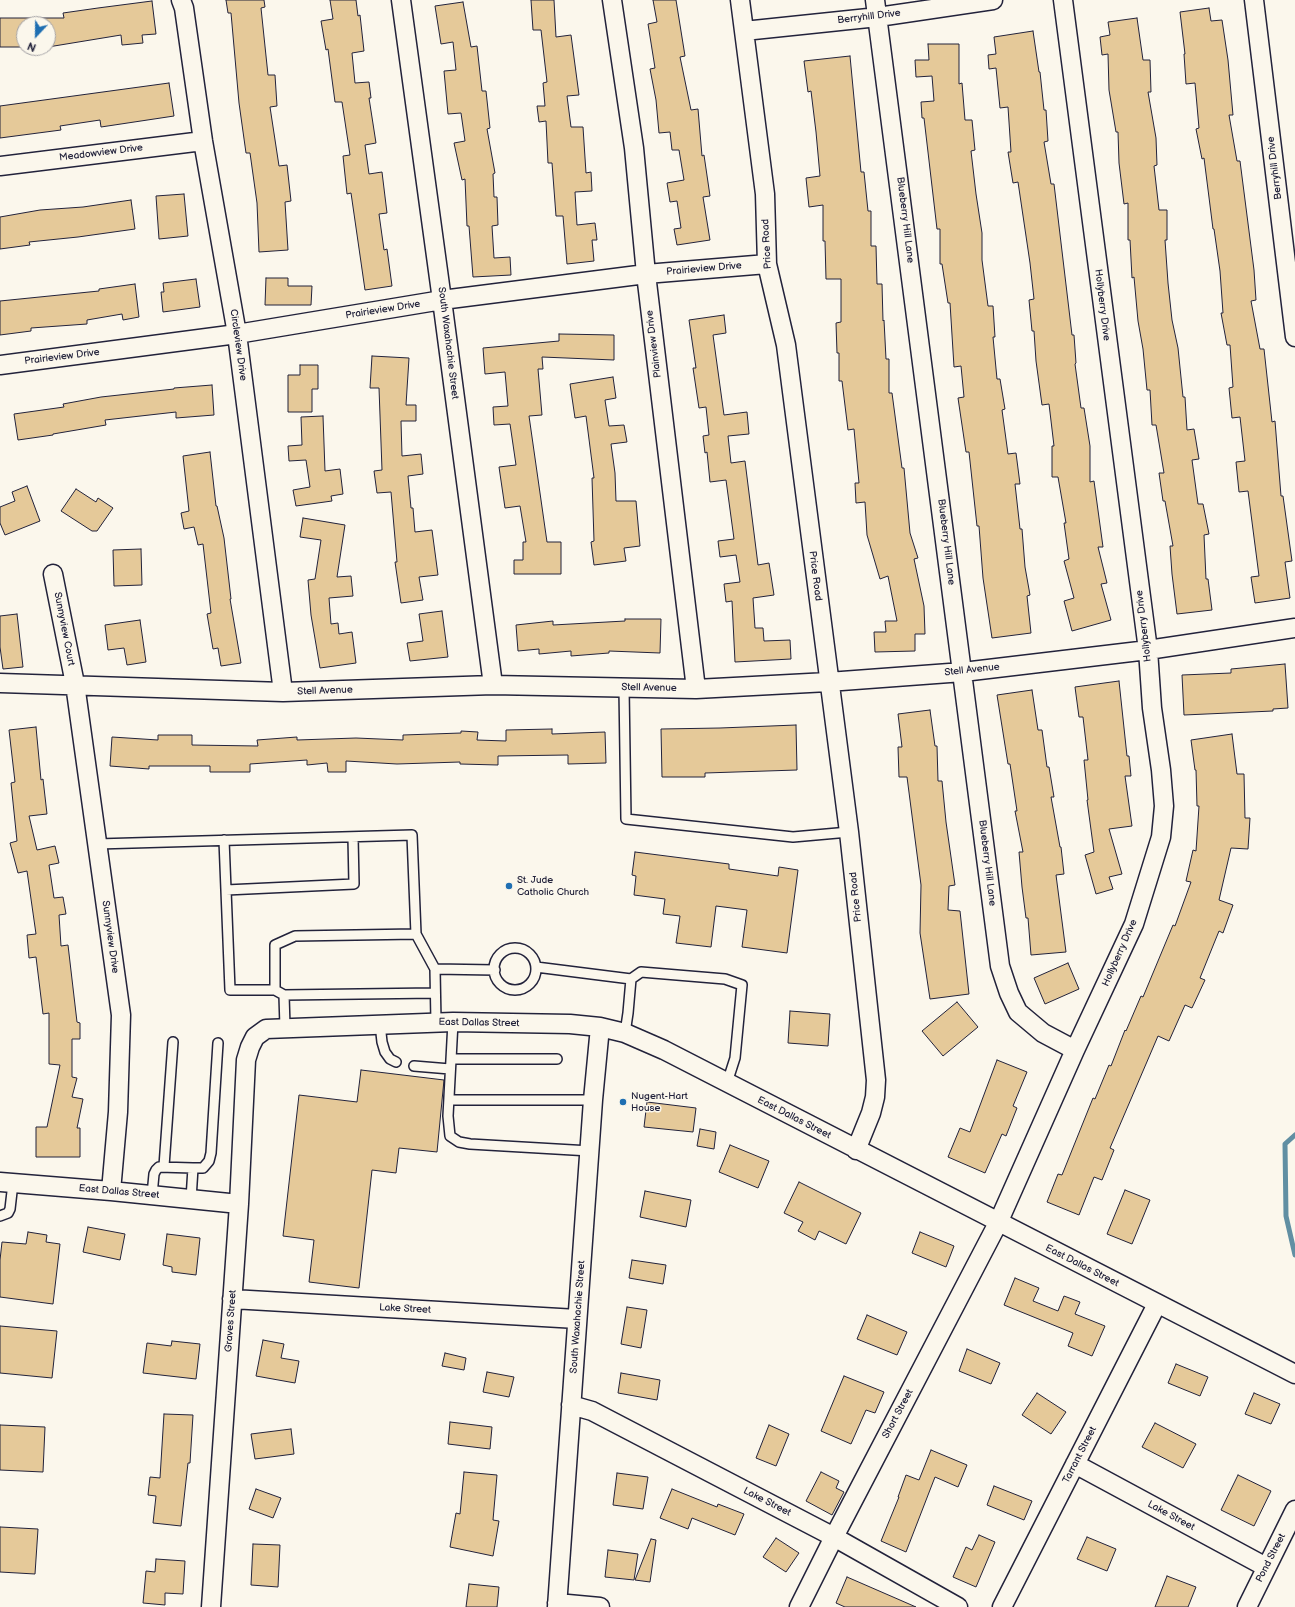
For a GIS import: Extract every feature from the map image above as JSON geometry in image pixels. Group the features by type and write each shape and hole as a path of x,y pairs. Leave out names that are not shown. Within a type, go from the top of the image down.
{"street":[{"name":"Circleview Drive","path":"181,0 185,16 203,141 237,334 283,692"},
{"name":"South Waxahachie Street","path":"401,0 492,685"},
{"name":"Plainview Drive","path":"612,0 634,148 646,274 696,689"},
{"name":"Price Road","path":"740,0 765,194 767,264 786,345 828,682 849,832 876,1080 875,1097 871,1113 856,1150"},
{"name":"Berryhill Drive","path":"744,31 877,8 993,0"},
{"name":"Hollyberry Drive","path":"998,1223 1075,1050 1134,924 1161,837 1164,806 1161,770 1152,708 1148,650 1063,0"},
{"name":"Berryhill Drive","path":"1254,0 1295,337"},
{"name":"Blueberry Hill Lane","path":"877,8 1000,966 1009,993 1018,1012 1042,1033 1075,1050"},
{"name":"Meadowview Drive","path":"0,166 203,141"},
{"name":"Prairieview Drive","path":"0,365 237,334 442,300 646,274 767,264"},
{"name":"Sunnyview Court","path":"53,574 75,684"},
{"name":"Stell Avenue","path":"0,683 75,684 283,692 492,685 696,689 828,682 963,672 1148,650 1295,628"},
{"name":"Sunnyview Drive","path":"75,684 121,1015 118,1112 111,1191"},
{"name":"East Dallas Street","path":"255,1037 266,1029 285,1027 444,1022 570,1024 600,1027 625,1033 664,1050 998,1223 1295,1374"},
{"name":"South Waxahachie Street","path":"557,1605 593,1100 600,1027"},
{"name":"Graves Street","path":"211,1607 239,1204 246,1060 255,1037"},
{"name":"East Dallas Street","path":"7,1183 111,1191 239,1204"},
{"name":"Short Street","path":"799,1607 998,1223"},
{"name":"Lake Street","path":"232,1299 578,1319"},
{"name":"Tarrant Street","path":"1002,1607 1157,1304"},
{"name":"Lake Street","path":"571,1405 592,1411 834,1537 958,1607"},
{"name":"Lake Street","path":"1075,1464 1266,1567"},
{"name":"Pond Street","path":"1247,1607 1295,1510"},
{"path":"557,1605 600,1607"}],"lane":[{"path":"624,688 626,819 793,837 849,832"},
{"path":"97,844 412,835 416,934 435,969 436,993 444,1022 451,1058 448,1116 450,1136 459,1142 470,1144 590,1151"},
{"path":"226,890 354,884 353,837"},
{"path":"224,840 230,990 275,990 284,995 436,993"},
{"path":"275,990 275,945 295,936 416,934"},
{"path":"518,948 525,950 535,960 536,967 533,980 523,988 517,990 504,986 499,982 495,970 495,963 504,951 518,948"},
{"path":"536,967 631,979 641,972 725,979 742,986 735,1058 727,1083"},
{"path":"435,969 495,970"},
{"path":"625,1033 631,979"},
{"path":"284,995 285,1027"},
{"path":"380,1024 385,1052 390,1059 396,1062"},
{"path":"164,1166 173,1042"},
{"path":"152,1195 154,1174 156,1170 164,1166 203,1168 209,1161 211,1153 218,1042"},
{"path":"451,1058 557,1059"},
{"path":"414,1066 450,1069"},
{"path":"449,1100 593,1100"},
{"path":"191,1199 193,1168"},
{"path":"0,1216 8,1213 10,1209 7,1183"}],"building":[{"path":"226,0 264,0 265,7 261,8 268,75 275,75 277,106 270,107 279,166 287,165 291,201 285,202 288,250 259,252 257,203 250,153 246,153 239,103 231,13 228,13"},
{"path":"330,0 356,0 358,16 360,15 364,51 352,53 355,83 369,82 371,98 369,98 376,143 365,145 369,174 382,172 387,213 379,214 384,250 387,249 392,286 365,290 351,193 347,194 343,156 350,155 342,102 335,102 328,49 326,50 321,21 333,19"},
{"path":"531,0 554,0 556,37 571,35 579,95 567,96 571,127 583,127 586,173 591,172 592,191 575,192 577,225 595,223 597,240 592,240 594,261 567,264 563,216 556,216 552,163 548,163 546,121 539,122 537,106 545,106 543,83 547,82 541,30 533,30"},
{"path":"653,0 676,0 685,56 680,57 691,110 698,109 702,156 704,155 710,196 703,197 710,240 677,245 674,229 681,228 677,201 670,202 667,183 684,180 679,150 672,150 670,132 659,133 656,100 650,69 655,68 648,24 657,22"},
{"path":"152,1 156,34 142,35 143,43 122,45 121,35 56,46 56,18 64,18 63,13"},
{"path":"463,2 471,47 477,46 482,91 486,91 490,128 487,129 495,173 493,174 494,197 497,197 498,225 492,226 494,258 510,257 511,275 473,277 469,226 467,226 465,179 462,180 454,143 465,141 461,113 448,114 444,71 456,70 453,42 441,44 435,6"},
{"path":"1209,8 1211,21 1222,20 1228,60 1233,115 1229,115 1237,161 1240,161 1254,270 1256,300 1251,301 1260,349 1264,349 1272,422 1275,421 1281,496 1283,496 1292,561 1285,562 1290,598 1255,603 1251,577 1259,576 1248,491 1239,492 1236,462 1245,461 1240,417 1232,418 1229,388 1233,387 1230,345 1227,345 1221,313 1223,313 1220,271 1204,158 1202,159 1196,129 1199,128 1195,83 1186,84 1185,54 1180,12"},
{"path":"0,18 16,18 16,47 0,47"},
{"path":"1137,18 1143,60 1150,60 1151,92 1148,92 1156,138 1157,165 1154,166 1159,210 1167,210 1167,240 1165,240 1168,283 1172,320 1178,348 1183,397 1185,397 1187,430 1194,429 1199,459 1192,460 1198,504 1203,504 1209,534 1204,535 1206,579 1208,579 1212,610 1177,614 1170,546 1173,546 1165,501 1163,501 1159,473 1164,473 1156,425 1152,425 1150,390 1147,390 1134,277 1132,278 1130,240 1128,240 1128,203 1124,204 1119,163 1118,132 1116,132 1109,90 1108,54 1102,55 1100,37 1110,35 1108,22"},
{"path":"1033,31 1040,72 1044,110 1046,110 1048,141 1044,142 1051,184 1054,184 1072,335 1074,335 1075,364 1081,408 1084,408 1090,446 1090,482 1094,481 1103,547 1098,547 1107,583 1101,584 1111,620 1072,631 1064,601 1074,598 1064,561 1069,559 1064,523 1066,523 1058,477 1052,477 1052,446 1054,446 1049,404 1042,405 1036,361 1034,331 1032,331 1029,300 1034,299 1030,263 1018,182 1013,183 1008,152 1011,152 1008,107 1000,108 996,68 989,69 988,55 996,54 994,37"},
{"path":"928,44 959,44 959,84 962,83 965,120 972,120 975,150 971,151 982,233 982,260 988,306 993,306 995,337 993,337 997,379 1000,379 1005,409 1002,410 1008,454 1016,453 1020,484 1015,484 1020,529 1022,529 1025,567 1030,595 1027,596 1031,633 992,638 983,578 979,526 977,526 969,452 966,452 958,398 964,397 961,366 954,367 950,303 948,303 942,264 940,264 940,229 937,229 924,118 922,118 921,102 934,101 932,76 916,77 915,60 929,60"},
{"path":"850,56 861,172 864,172 868,211 871,211 871,246 876,246 877,284 882,284 886,359 889,359 889,393 892,393 902,468 904,468 910,533 918,558 914,559 924,606 925,634 915,634 915,651 875,652 874,632 886,632 885,621 897,621 888,576 880,579 867,535 865,502 856,503 855,483 859,483 854,429 848,430 842,381 839,381 839,353 837,353 836,323 841,322 841,279 826,279 825,241 823,241 823,205 809,207 806,178 820,176 811,91 808,92 804,61"},
{"path":"169,83 174,116 101,127 100,120 60,126 61,130 0,138 0,106"},
{"path":"184,194 188,236 159,239 156,196"},
{"path":"131,200 135,229 29,242 30,245 0,249 0,217 40,210 83,207"},
{"path":"266,278 288,278 288,286 312,286 311,305 265,305"},
{"path":"196,279 200,307 163,312 161,292 164,292 163,283"},
{"path":"135,284 139,317 123,320 122,314 87,320 87,324 31,328 31,331 0,335 0,301 99,291 99,289"},
{"path":"724,315 726,333 713,335 724,415 747,412 749,434 728,436 731,463 745,461 758,565 769,563 774,595 753,598 755,628 763,628 764,641 790,640 791,659 735,662 732,601 726,602 724,584 740,582 736,555 720,557 718,541 734,539 726,480 710,482 707,452 705,453 703,436 709,435 706,407 699,408 693,368 696,368 689,320"},
{"path":"559,334 614,335 614,360 542,357 543,369 538,369 542,415 529,416 547,542 561,542 561,574 514,574 514,560 523,560 523,542 526,542 520,506 505,508 499,467 516,465 510,424 494,425 493,407 508,406 505,372 485,374 483,348 559,341"},
{"path":"372,356 409,358 406,405 416,405 416,421 401,421 402,456 421,454 423,474 408,476 411,508 413,508 415,532 432,530 438,575 419,577 423,600 401,603 395,562 397,562 391,492 377,493 374,471 382,470 379,388 370,388"},
{"path":"300,365 318,365 318,389 312,389 312,412 288,412 288,375 300,375"},
{"path":"613,377 616,398 605,400 609,426 624,425 627,442 611,444 615,473 616,501 636,501 640,546 624,548 626,561 594,565 591,542 594,541 592,478 594,478 586,416 575,418 570,384"},
{"path":"212,385 214,415 176,418 176,412 105,420 106,425 18,440 14,414 64,407 63,404 101,397"},
{"path":"323,416 325,471 340,469 343,494 331,496 332,501 296,506 293,490 310,487 306,460 289,461 288,446 302,445 301,417"},
{"path":"210,452 216,506 224,538 230,599 241,663 221,666 218,648 213,649 207,614 211,613 203,544 198,545 194,527 184,529 181,513 189,511 183,456"},
{"path":"27,486 40,521 5,535 0,523 0,507 15,501 12,492"},
{"path":"76,489 96,502 98,498 113,508 97,531 92,531 61,511"},
{"path":"303,518 345,525 337,577 351,576 353,596 329,598 331,624 338,623 339,634 352,632 356,663 320,668 311,615 308,580 315,579 321,540 300,537"},
{"path":"141,549 142,585 114,586 113,550"},
{"path":"442,611 448,657 410,661 407,643 423,641 419,614"},
{"path":"17,614 23,667 3,669 0,647 0,616"},
{"path":"625,619 661,619 660,653 609,651 609,653 571,656 571,651 539,654 539,649 518,651 516,625 553,621 553,625 625,621"},
{"path":"140,620 146,662 127,665 124,648 108,650 105,625"},
{"path":"1285,664 1288,708 1273,709 1273,711 1184,715 1182,675 1231,673 1231,669"},
{"path":"1119,681 1127,756 1129,756 1131,776 1125,776 1132,826 1109,829 1122,874 1109,877 1113,889 1096,894 1085,855 1094,852 1087,800 1084,760 1088,760 1083,717 1079,717 1075,687"},
{"path":"1032,690 1038,730 1042,730 1047,767 1049,767 1054,797 1051,797 1061,847 1064,874 1056,875 1066,952 1031,955 1028,918 1026,918 1019,852 1023,852 1015,811 1017,811 1010,764 1008,764 997,695"},
{"path":"930,710 935,746 937,746 938,781 942,781 955,885 949,886 948,910 960,911 969,994 930,999 920,933 921,885 907,777 899,777 898,747 902,747 898,714"},
{"path":"796,725 797,770 705,773 705,777 662,777 661,729"},
{"path":"36,727 41,780 43,779 47,814 29,816 37,850 55,846 59,863 49,865 54,898 63,897 66,914 59,915 61,946 68,945 77,1022 80,1023 80,1039 72,1039 72,1077 77,1078 72,1097 83,1099 77,1128 80,1128 80,1157 36,1157 36,1127 47,1127 60,1065 49,1064 49,1013 43,1014 36,957 29,958 27,935 36,934 27,871 18,873 10,843 17,841 11,783 15,782 9,730"},
{"path":"552,729 552,734 605,732 606,763 568,764 568,755 498,756 498,765 460,764 460,762 397,764 346,761 346,772 328,772 327,763 307,765 307,760 250,764 250,772 210,772 210,766 149,766 149,769 110,766 112,737 158,740 158,735 192,735 192,745 258,746 257,740 297,737 297,740 356,738 403,740 403,735 461,733 461,731 478,732 477,740 506,741 506,730"},
{"path":"1232,734 1237,774 1244,774 1245,818 1250,818 1248,849 1231,848 1219,900 1233,905 1223,933 1219,931 1200,978 1205,980 1192,1008 1185,1005 1169,1041 1158,1036 1110,1148 1114,1150 1102,1180 1094,1177 1079,1215 1047,1202 1058,1174 1062,1175 1093,1098 1095,1099 1109,1065 1111,1066 1125,1030 1126,1031 1141,996 1143,997 1173,925 1175,926 1191,882 1186,881 1193,850 1196,851 1199,806 1197,806 1196,770 1191,740"},
{"path":"635,852 729,864 729,869 778,876 779,867 798,870 787,953 742,947 747,910 716,906 711,947 676,943 680,916 663,914 665,899 634,895 636,876 632,875"},
{"path":"1068,963 1079,989 1045,1004 1034,978"},
{"path":"957,1002 978,1027 943,1056 922,1031"},
{"path":"790,1011 830,1014 828,1046 788,1043"},
{"path":"997,1060 1027,1072 1013,1106 1017,1108 1006,1136 1002,1134 985,1173 948,1157 960,1128 970,1132"},
{"path":"361,1070 444,1080 437,1152 399,1148 396,1173 372,1170 359,1288 309,1282 314,1240 283,1236 299,1095 357,1102"},
{"path":"647,1102 696,1108 693,1132 644,1127"},
{"path":"700,1129 716,1132 714,1149 697,1146"},
{"path":"730,1145 769,1161 758,1188 719,1172"},
{"path":"799,1182 861,1213 846,1244 819,1231 815,1240 798,1231 803,1222 784,1213"},
{"path":"1125,1190 1150,1200 1132,1244 1107,1234"},
{"path":"645,1191 691,1200 686,1227 640,1217"},
{"path":"88,1227 125,1234 120,1260 83,1252"},
{"path":"28,1232 47,1235 46,1242 60,1244 53,1304 0,1297 0,1260 2,1242 26,1244"},
{"path":"920,1232 954,1246 946,1267 912,1253"},
{"path":"167,1234 200,1238 196,1275 172,1272 172,1267 163,1265"},
{"path":"632,1260 666,1265 663,1284 629,1278"},
{"path":"1015,1278 1039,1288 1033,1301 1058,1311 1064,1296 1080,1302 1075,1314 1105,1326 1092,1356 1068,1346 1073,1333 1004,1305"},
{"path":"627,1307 647,1310 641,1348 621,1344"},
{"path":"867,1315 907,1332 897,1355 857,1339"},
{"path":"0,1326 57,1331 52,1378 0,1373"},
{"path":"263,1340 284,1344 281,1358 299,1361 295,1383 256,1376"},
{"path":"172,1341 200,1344 196,1379 143,1373 147,1343 171,1346"},
{"path":"967,1349 1000,1363 991,1384 959,1371"},
{"path":"445,1353 466,1358 464,1370 442,1366"},
{"path":"1176,1364 1208,1377 1200,1396 1168,1383"},
{"path":"487,1372 514,1377 509,1397 483,1392"},
{"path":"621,1373 660,1380 657,1400 618,1393"},
{"path":"844,1376 884,1392 875,1413 866,1410 851,1444 821,1431"},
{"path":"1037,1393 1066,1412 1051,1434 1022,1415"},
{"path":"1254,1393 1280,1404 1271,1424 1245,1414"},
{"path":"164,1414 193,1415 190,1463 188,1463 181,1526 153,1523 156,1496 148,1495 150,1477 160,1478"},
{"path":"450,1422 492,1427 490,1449 448,1444"},
{"path":"1155,1423 1196,1444 1183,1468 1142,1447"},
{"path":"0,1425 45,1427 43,1472 0,1470"},
{"path":"769,1425 789,1434 776,1466 756,1458"},
{"path":"291,1429 294,1454 255,1459 251,1434"},
{"path":"931,1450 967,1465 958,1487 935,1477 906,1552 881,1541 899,1497 906,1475 919,1480"},
{"path":"464,1472 497,1475 493,1520 499,1521 493,1556 450,1547 456,1513 460,1514"},
{"path":"821,1472 839,1481 836,1488 844,1492 832,1515 806,1501"},
{"path":"617,1473 648,1477 643,1509 613,1505"},
{"path":"1238,1475 1271,1491 1254,1526 1221,1510"},
{"path":"994,1486 1032,1501 1024,1520 987,1505"},
{"path":"256,1489 281,1498 273,1518 249,1509"},
{"path":"672,1489 717,1507 718,1504 744,1514 735,1535 692,1518 688,1529 660,1518"},
{"path":"0,1527 38,1529 35,1574 0,1572"},
{"path":"979,1535 995,1542 976,1587 953,1577 966,1547 972,1550"},
{"path":"1087,1537 1116,1549 1107,1571 1077,1559"},
{"path":"776,1538 799,1553 786,1572 763,1557"},
{"path":"651,1539 656,1540 650,1582 635,1580"},
{"path":"253,1544 280,1545 278,1587 251,1585"},
{"path":"608,1550 638,1554 634,1580 605,1577"},
{"path":"156,1559 185,1561 183,1594 165,1593 165,1605 143,1603 146,1571 155,1572"},
{"path":"1167,1576 1196,1587 1188,1607 1155,1607"},
{"path":"847,1577 916,1607 845,1607 836,1603"},
{"path":"469,1584 499,1587 497,1607 466,1607"}],"waterway":[{"path":"1295,1135 1285,1144 1286,1216 1295,1255"}],"place":[{"name":"St. Jude Catholic Church","path":"509,886"},
{"name":"Nugent-Hart House","path":"623,1102"}]}
